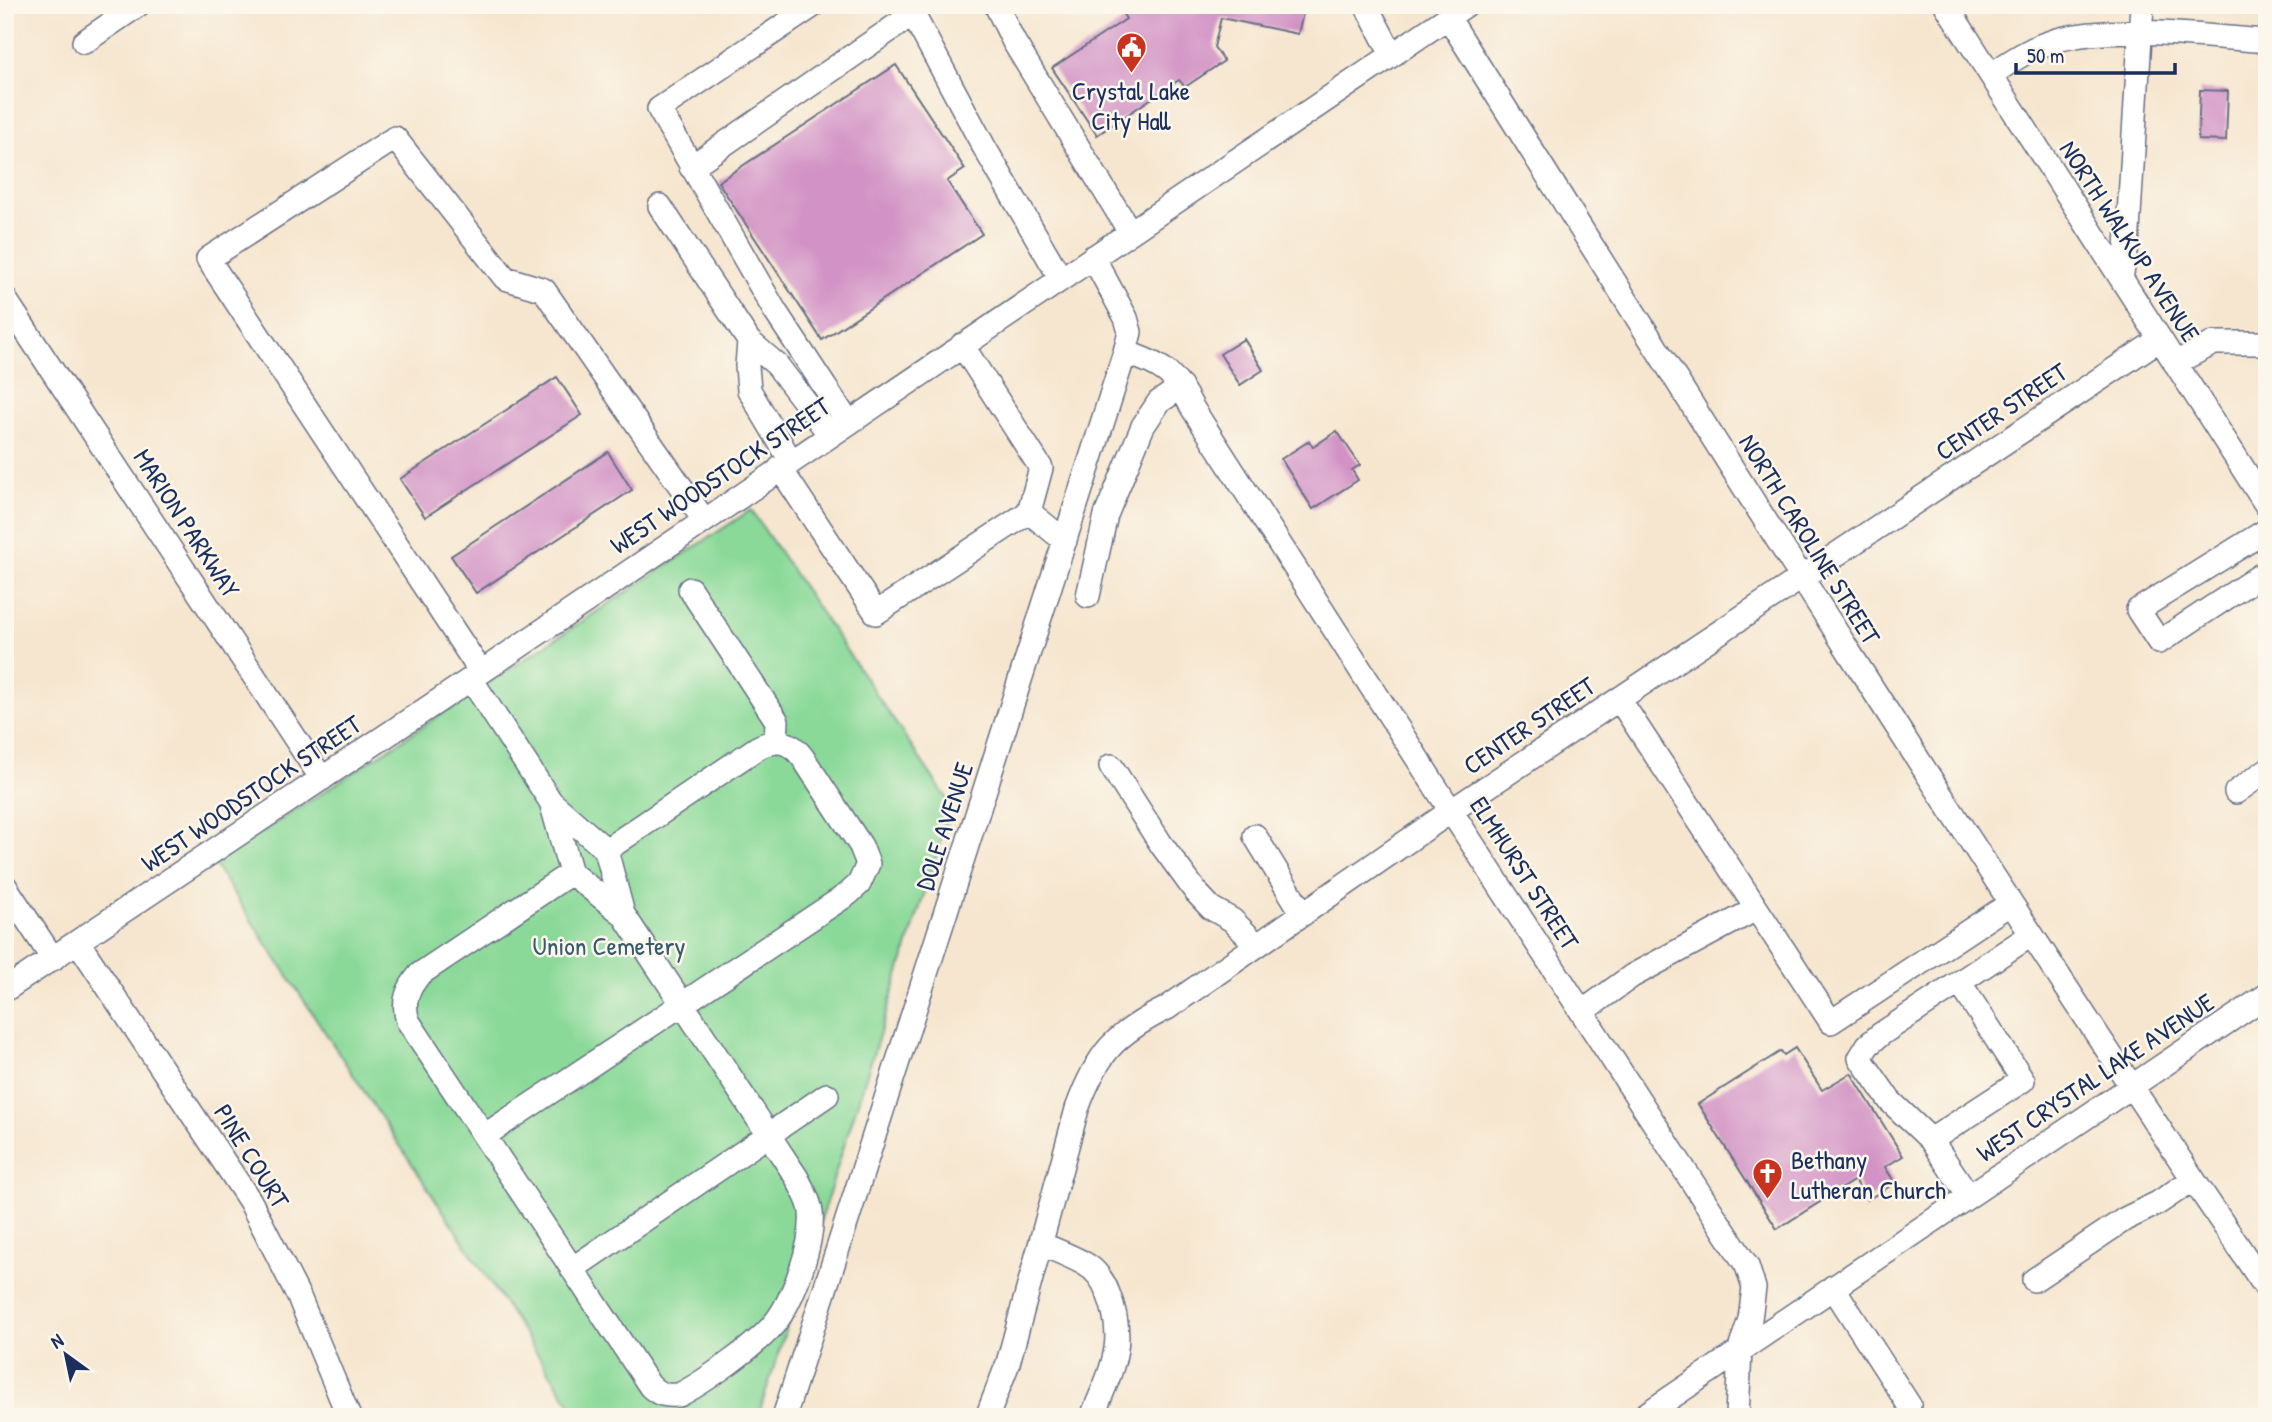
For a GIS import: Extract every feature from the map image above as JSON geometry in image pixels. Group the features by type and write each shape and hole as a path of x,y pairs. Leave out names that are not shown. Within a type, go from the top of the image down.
{"street":[{"path":"84,41 138,5"},
{"path":"814,5 659,109 839,428"},
{"path":"996,5 1014,42 1130,232"},
{"path":"1366,5 1392,55"},
{"name":"NORTH WALKUP AVENUE","path":"1946,5 2267,506"},
{"path":"2121,278 2126,247 2142,5"},
{"path":"691,167 911,10 983,145 1061,279"},
{"name":"WEST WOODSTOCK STREET","path":"5,990 322,779 1457,11"},
{"name":"NORTH CAROLINE STREET","path":"1457,11 1801,578 2130,1087 2267,1289"},
{"path":"1991,75 2024,52 2079,35 2141,33 2267,41"},
{"path":"623,914 571,873 551,802 476,675 208,259 395,138 505,278 544,289 704,520"},
{"path":"660,206 749,341 778,365 839,428"},
{"name":"DOLE AVENUE","path":"784,1417 1125,352 1130,332 1126,318 1093,257"},
{"name":"MARION PARKWAY","path":"5,299 322,779"},
{"name":"CENTER STREET","path":"987,1417 1008,1363 1077,1109 1087,1081 1099,1059 1117,1039 1138,1023 1167,1008 1451,811 2160,339"},
{"path":"749,341 749,390 786,464 876,613 1029,512 1041,468 962,345"},
{"path":"2175,363 2214,343 2267,343"},
{"name":"ELMHURST STREET","path":"1125,352 1160,366 1175,378 1451,811 1747,1266 1755,1288 1741,1349 1737,1417"},
{"path":"1087,596 1106,515 1143,426 1158,402 1181,387"},
{"path":"1029,512 1065,541"},
{"path":"2267,530 2138,610 2159,642 2267,571"},
{"path":"690,589 777,721 776,742"},
{"path":"1619,699 1831,1022 2011,903"},
{"path":"484,1136 848,894 859,884 868,864 861,846 803,758 795,747 787,742 776,742 757,748 606,850"},
{"path":"1111,766 1195,892 1211,908 1232,920 1257,946"},
{"path":"2236,792 2267,770"},
{"path":"551,802 606,850 623,914 797,1178 811,1209 810,1233 801,1269 784,1308 767,1333 679,1395 657,1393 650,1386 408,1021 405,1012 407,992 420,974 571,873"},
{"path":"1255,836 1303,914"},
{"path":"5,886 53,959"},
{"path":"1582,1012 1632,976 1756,909"},
{"path":"1968,1195 1931,1140 1890,1101 1860,1058 1868,1045 1881,1034 2031,935"},
{"name":"PINE COURT","path":"78,942 250,1200 299,1297 349,1417"},
{"path":"1931,1140 2022,1080 1959,983"},
{"name":"WEST CRYSTAL LAKE AVENUE","path":"1642,1417 2267,996"},
{"path":"572,1269 827,1095"},
{"path":"2034,1280 2125,1219 2158,1203 2192,1180"},
{"path":"1041,1244 1087,1265 1104,1282 1114,1307 1119,1334 1114,1363 1092,1417"},
{"path":"1833,1287 1909,1405"}],"green space":[{"name":"Union Cemetery","path":"751,510 952,806 758,1417 579,1417 214,864"}],"building":[{"name":"Crystal Lake City Hall","path":"1117,5 1305,5 1298,34 1221,18 1214,47 1224,61 1185,87 1179,80 1097,135 1052,68 1126,19"},
{"path":"896,65 965,169 947,181 982,234 822,340 718,182"},
{"path":"2200,90 2228,91 2226,141 2198,140"},
{"path":"1244,339 1263,370 1240,385 1220,354"},
{"path":"557,377 582,415 425,517 400,479"},
{"path":"1337,431 1360,465 1352,470 1358,480 1313,509 1281,459 1309,441 1313,447"},
{"path":"608,452 632,490 476,593 451,556"},
{"path":"1795,1048 1822,1090 1851,1073 1903,1156 1885,1167 1895,1183 1867,1200 1855,1180 1777,1229 1698,1104 1781,1051 1784,1055"}],"place":[{"name":"Crystal Lake City Hall","path":"1131,74"},
{"name":"Bethany Lutheran Church","path":"1768,1201"}]}
